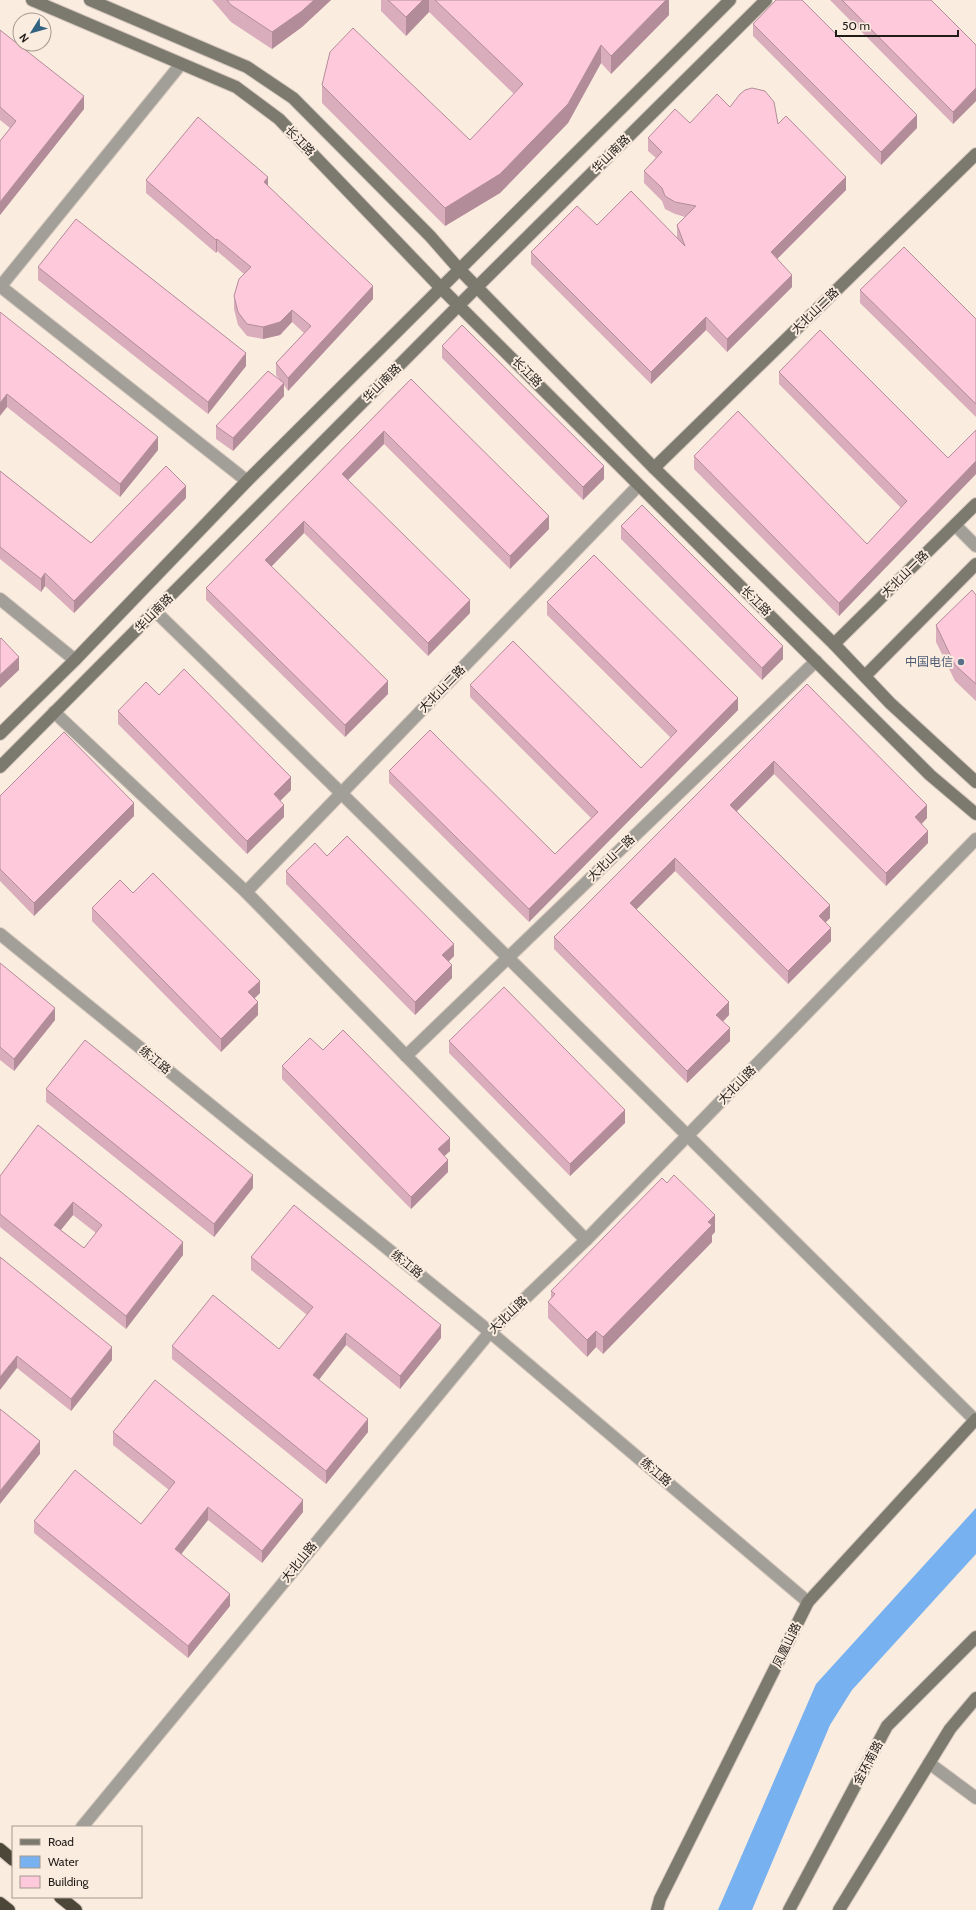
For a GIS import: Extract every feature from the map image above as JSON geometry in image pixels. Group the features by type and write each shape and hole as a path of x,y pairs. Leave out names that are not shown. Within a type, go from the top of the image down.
{"highway":[{"path":"0,1849 12,1859"},
{"path":"61,1898 76,1910"},
{"path":"0,1903 9,1910"}],"street":[{"name":"长江路","path":"32,0 236,87 279,119 442,288 638,486 930,775 976,814"},
{"name":"长江路","path":"90,0 247,67 293,98 430,236 477,287 654,468 834,644 890,703 976,782"},
{"name":"华山南路","path":"0,734 75,660 247,481 730,0"},
{"name":"华山南路","path":"0,767 156,612 477,287 766,0"},
{"path":"181,64 0,286 247,481"},
{"name":"大北山二路","path":"654,468 976,154"},
{"name":"大北山二路","path":"246,892 638,486"},
{"name":"大北山一路","path":"834,644 976,504"},
{"path":"955,525 976,546"},
{"path":"865,676 976,564"},
{"path":"0,599 75,660"},
{"path":"156,612 342,793 686,1136 975,1420"},
{"name":"大北山一路","path":"406,1056 816,661"},
{"path":"54,712 246,892 586,1240"},
{"name":"大北山路","path":"83,1826 490,1332 586,1240 976,839"},
{"name":"练江路","path":"0,934 490,1332 808,1602"},
{"name":"凤凰山路","path":"657,1910 660,1899 808,1602 975,1420"},
{"name":"金环南路","path":"789,1910 887,1726 976,1637"},
{"path":"839,1910 950,1729 976,1698"},
{"path":"929,1763 976,1798"}],"water":[{"path":"976,1508 976,1554 852,1690 830,1725 752,1910 718,1910 816,1684"}],"building":[{"path":"227,0 314,0 302,11 272,32 231,5"},
{"path":"388,0 423,0 406,17"},
{"path":"435,0 666,0 611,56 601,45 568,104 500,174 445,208 322,85 330,52 353,28 470,140 523,84"},
{"path":"776,0 802,0 917,115 881,152 753,24"},
{"path":"842,0 931,0 976,45 976,88 953,112"},
{"path":"0,30 12,39 12,52 28,52 84,96 0,202 0,141 16,121 0,107"},
{"path":"752,88 765,91 774,102 778,124 786,116 846,177 771,252 792,275 727,339 706,317 651,372 531,252 577,206 597,225 631,191 685,246 677,225 696,206 675,202 665,196 662,188 644,171 662,152 648,138 675,109 690,123 717,94 730,107 740,94 745,90"},
{"path":"198,117 268,177 264,182 373,286 288,378 276,363 311,326 292,310 280,322 263,327 247,324 238,312 234,296 239,279 251,267 217,239 216,240 146,180"},
{"path":"76,219 246,353 208,402 38,267"},
{"path":"904,247 976,319 976,404 860,290"},
{"path":"0,312 158,437 120,484 7,394 0,403"},
{"path":"462,325 604,466 583,487 442,346"},
{"path":"820,330 948,458 976,430 976,461 839,603 694,456 738,411 867,544 907,501 779,372"},
{"path":"268,371 284,383 233,438 216,426"},
{"path":"411,379 549,516 510,556 384,431 342,474 470,600 428,643 304,521 265,560 388,681 345,725 206,588"},
{"path":"166,466 186,486 74,601 45,573 41,579 0,547 0,471 91,543"},
{"path":"642,505 783,646 762,668 621,526"},
{"path":"594,555 738,698 529,909 389,771 430,730 555,854 598,812 470,685 513,641 641,768 677,731 547,602"},
{"name":"中国电信","path":"972,590 976,595 976,684 955,665 936,625"},
{"path":"1,638 19,657 0,675 0,639"},
{"path":"184,669 291,777 274,794 284,805 247,841 118,711 146,682 159,695"},
{"path":"807,684 927,805 915,817 928,831 886,873 774,761 730,805 830,905 819,916 831,928 788,971 675,858 630,903 729,1002 716,1015 730,1028 687,1071 554,937"},
{"path":"64,732 134,803 34,903 0,869 0,796"},
{"path":"347,836 454,944 442,955 452,965 415,1002 286,871 315,843 327,856"},
{"path":"153,873 260,981 248,992 258,1002 221,1039 92,908 120,880 133,893"},
{"path":"0,963 55,1008 14,1059 0,1047"},
{"path":"504,987 625,1110 570,1164 449,1041"},
{"path":"343,1030 450,1138 438,1149 448,1160 411,1197 282,1066 310,1038 323,1050"},
{"path":"85,1040 253,1175 214,1224 46,1089"},
{"path":"38,1125 183,1242 126,1316 0,1214 0,1176","holes":["73,1202 102,1225 84,1248 54,1225"]},
{"path":"674,1175 715,1215 708,1222 712,1225 603,1337 596,1331 587,1340 548,1302 555,1294 551,1291 662,1178 667,1183"},
{"path":"294,1205 441,1325 400,1376 346,1333 313,1375 368,1419 326,1471 172,1346 213,1295 279,1349 313,1307 251,1257"},
{"path":"0,1257 112,1347 71,1399 17,1356 0,1377"},
{"path":"155,1380 303,1500 262,1551 208,1507 175,1549 230,1594 188,1646 34,1521 75,1470 141,1524 175,1482 113,1432"},
{"path":"0,1409 40,1441 0,1491"}],"place":[{"name":"中国电信","path":"961,662"}]}
